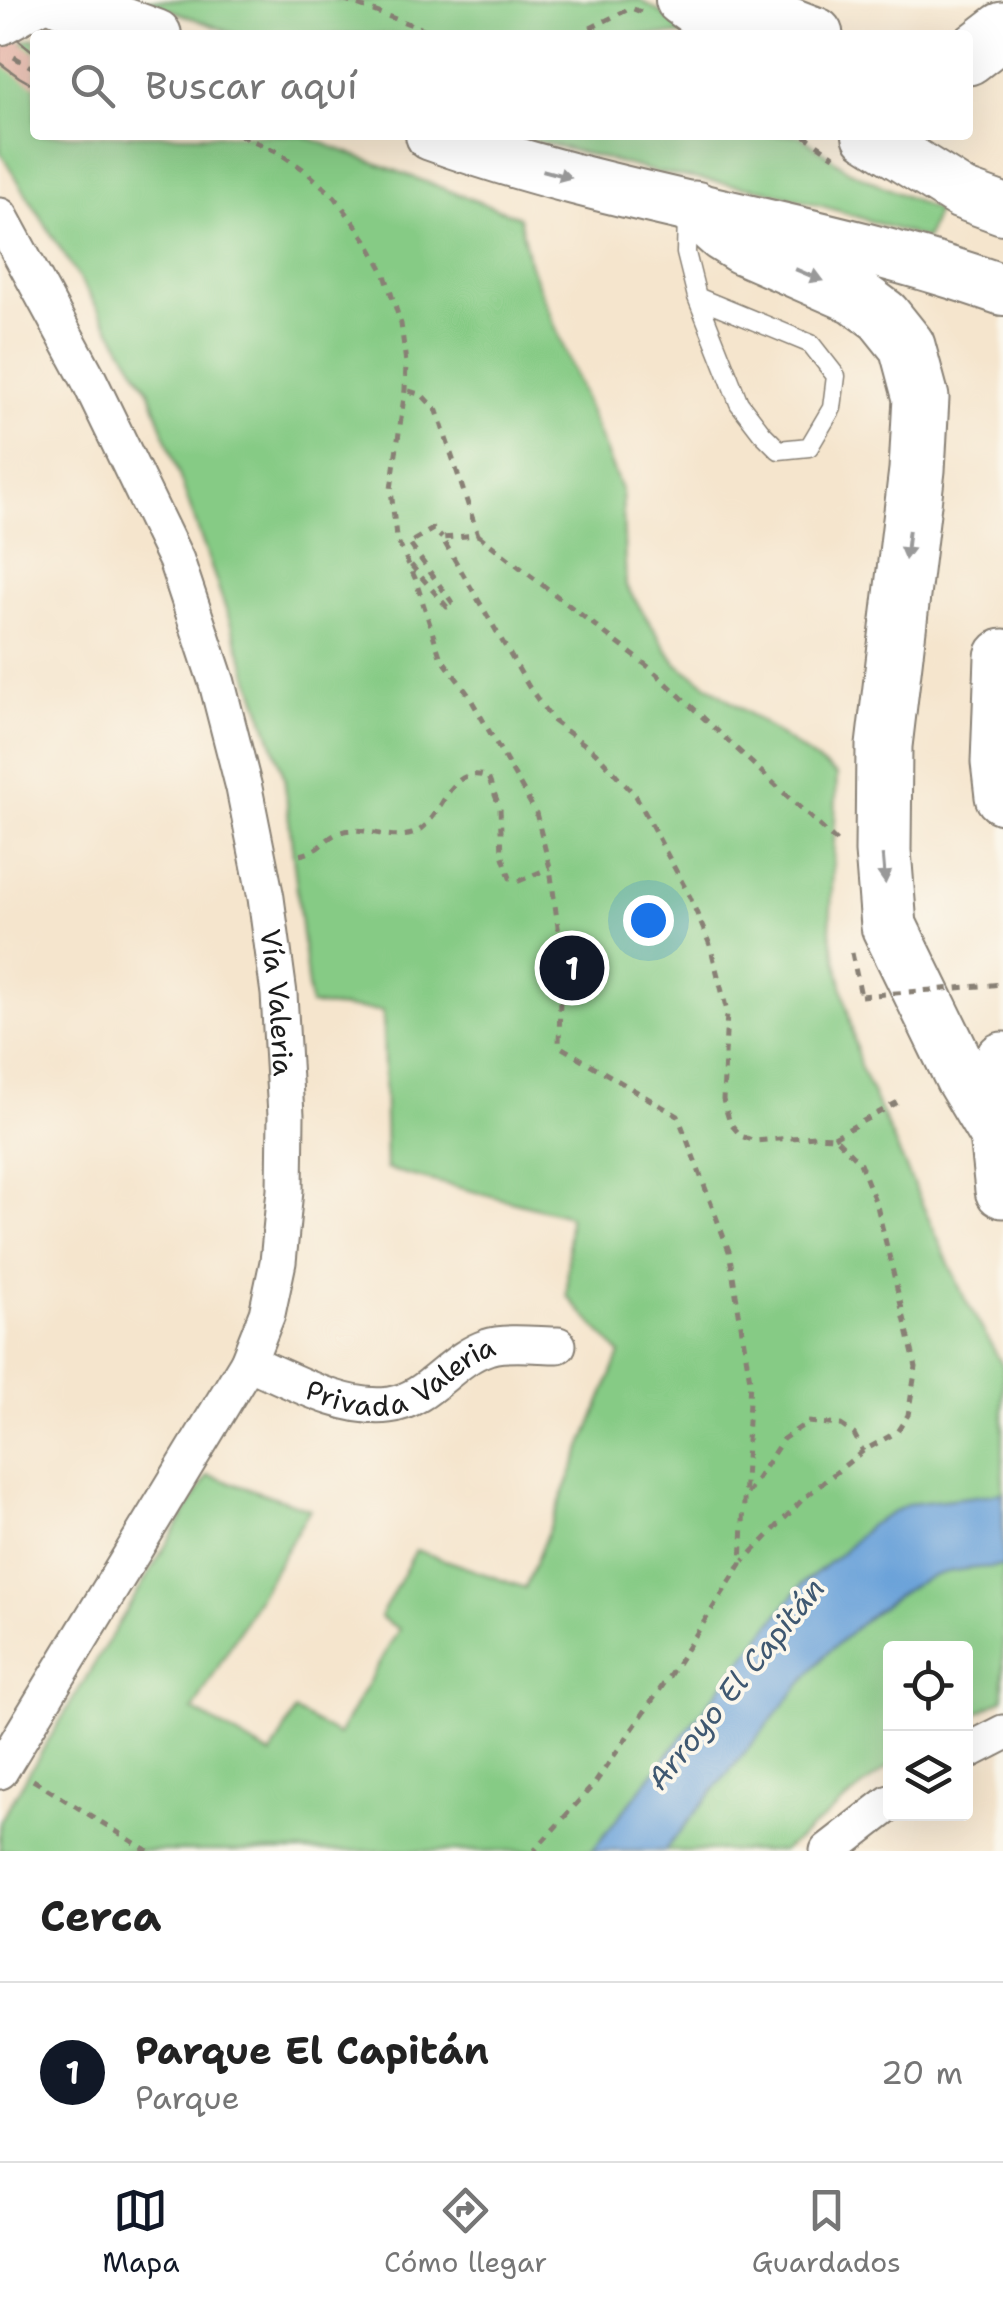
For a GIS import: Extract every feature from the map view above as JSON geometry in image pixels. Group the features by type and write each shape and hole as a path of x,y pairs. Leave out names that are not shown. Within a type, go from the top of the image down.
{"main road":[{"path":"60,0 142,30"},
{"path":"694,13 752,14 801,30"},
{"path":"983,77 1003,30"},
{"path":"445,140 528,166 943,269 1003,290"},
{"path":"877,140 982,201"},
{"path":"692,208 742,246 856,296 883,316 907,346 920,398 917,470 884,746 882,851 889,926 963,1078 997,1135"},
{"path":"1003,657 999,762 1003,796"},
{"path":"1003,1060 997,1135 1003,1190"}],"street":[{"path":"0,22 40,0"},
{"name":"Vía Valeria","path":"0,216 88,378 176,560 217,682 266,898 279,994 286,1115 285,1190 278,1262 266,1314 248,1362 16,1776"},
{"name":"Privada Valeria","path":"248,1362 341,1400 390,1406 409,1400 457,1362 492,1345 558,1345"},
{"path":"973,1748 1003,1733"},
{"path":"828,1851 883,1808"}],"lane":[{"path":"692,208 686,253 697,297 739,404 778,450 809,447 832,408 836,376 811,344 697,297"}],"path":[{"path":"342,0 426,30"},
{"path":"586,30 631,8 694,13"},
{"path":"251,140 304,169 335,197 384,272 401,324 406,363 391,489 396,537 440,656 468,694 536,812 550,868 561,950 559,1046 678,1116 730,1251 750,1380 742,1564"},
{"path":"409,391 422,394 436,411 478,535 650,668 844,849"},
{"path":"395,527 410,564 447,607 454,605 409,544 432,528 442,538 553,721 595,752 636,796 690,897 710,945 727,1011 723,1100 730,1123 741,1136 755,1141 834,1137 898,1102"},
{"path":"442,538 478,535"},
{"path":"300,855 314,852 342,831 390,836 414,833 435,816 450,788 462,777 474,774 488,777 500,808 502,854 510,878 519,880 550,868"},
{"path":"851,950 861,996 1003,984"},
{"path":"534,1851 596,1784 742,1564 804,1498 862,1451 897,1432 908,1415 916,1367 876,1206 860,1164 834,1137"},
{"path":"745,1496 783,1439 808,1422 842,1424 854,1434 862,1451"},
{"path":"16,1776 148,1851"}],"green space":[{"path":"145,0 640,0 682,30 224,30"},
{"path":"30,40 30,140 314,140 519,217 529,262 622,492 626,586 676,663 837,775 830,931 860,1066 964,1297 1003,1366 1003,1699 973,1715 973,1641 883,1641 883,1771 783,1851 0,1851 0,1821 208,1475 310,1509 193,1710 271,1755 295,1711 338,1735 399,1629 380,1617 416,1550 525,1588 620,1354 567,1296 569,1216 386,1169 383,1011 310,1005 284,776 150,392 0,152 0,56"},
{"path":"533,140 806,140 848,170 937,211 926,239 765,190 655,172"}],"water":[{"name":"Arroyo El Capitán","path":"1003,1493 1003,1566 955,1570 926,1579 864,1621 824,1656 664,1851 592,1851 803,1583 870,1525 909,1504"}],"building":[{"path":"0,25 30,49 30,83 0,63"}],"place":[{"name":"Parque El Capitán","path":"572,968"}]}
